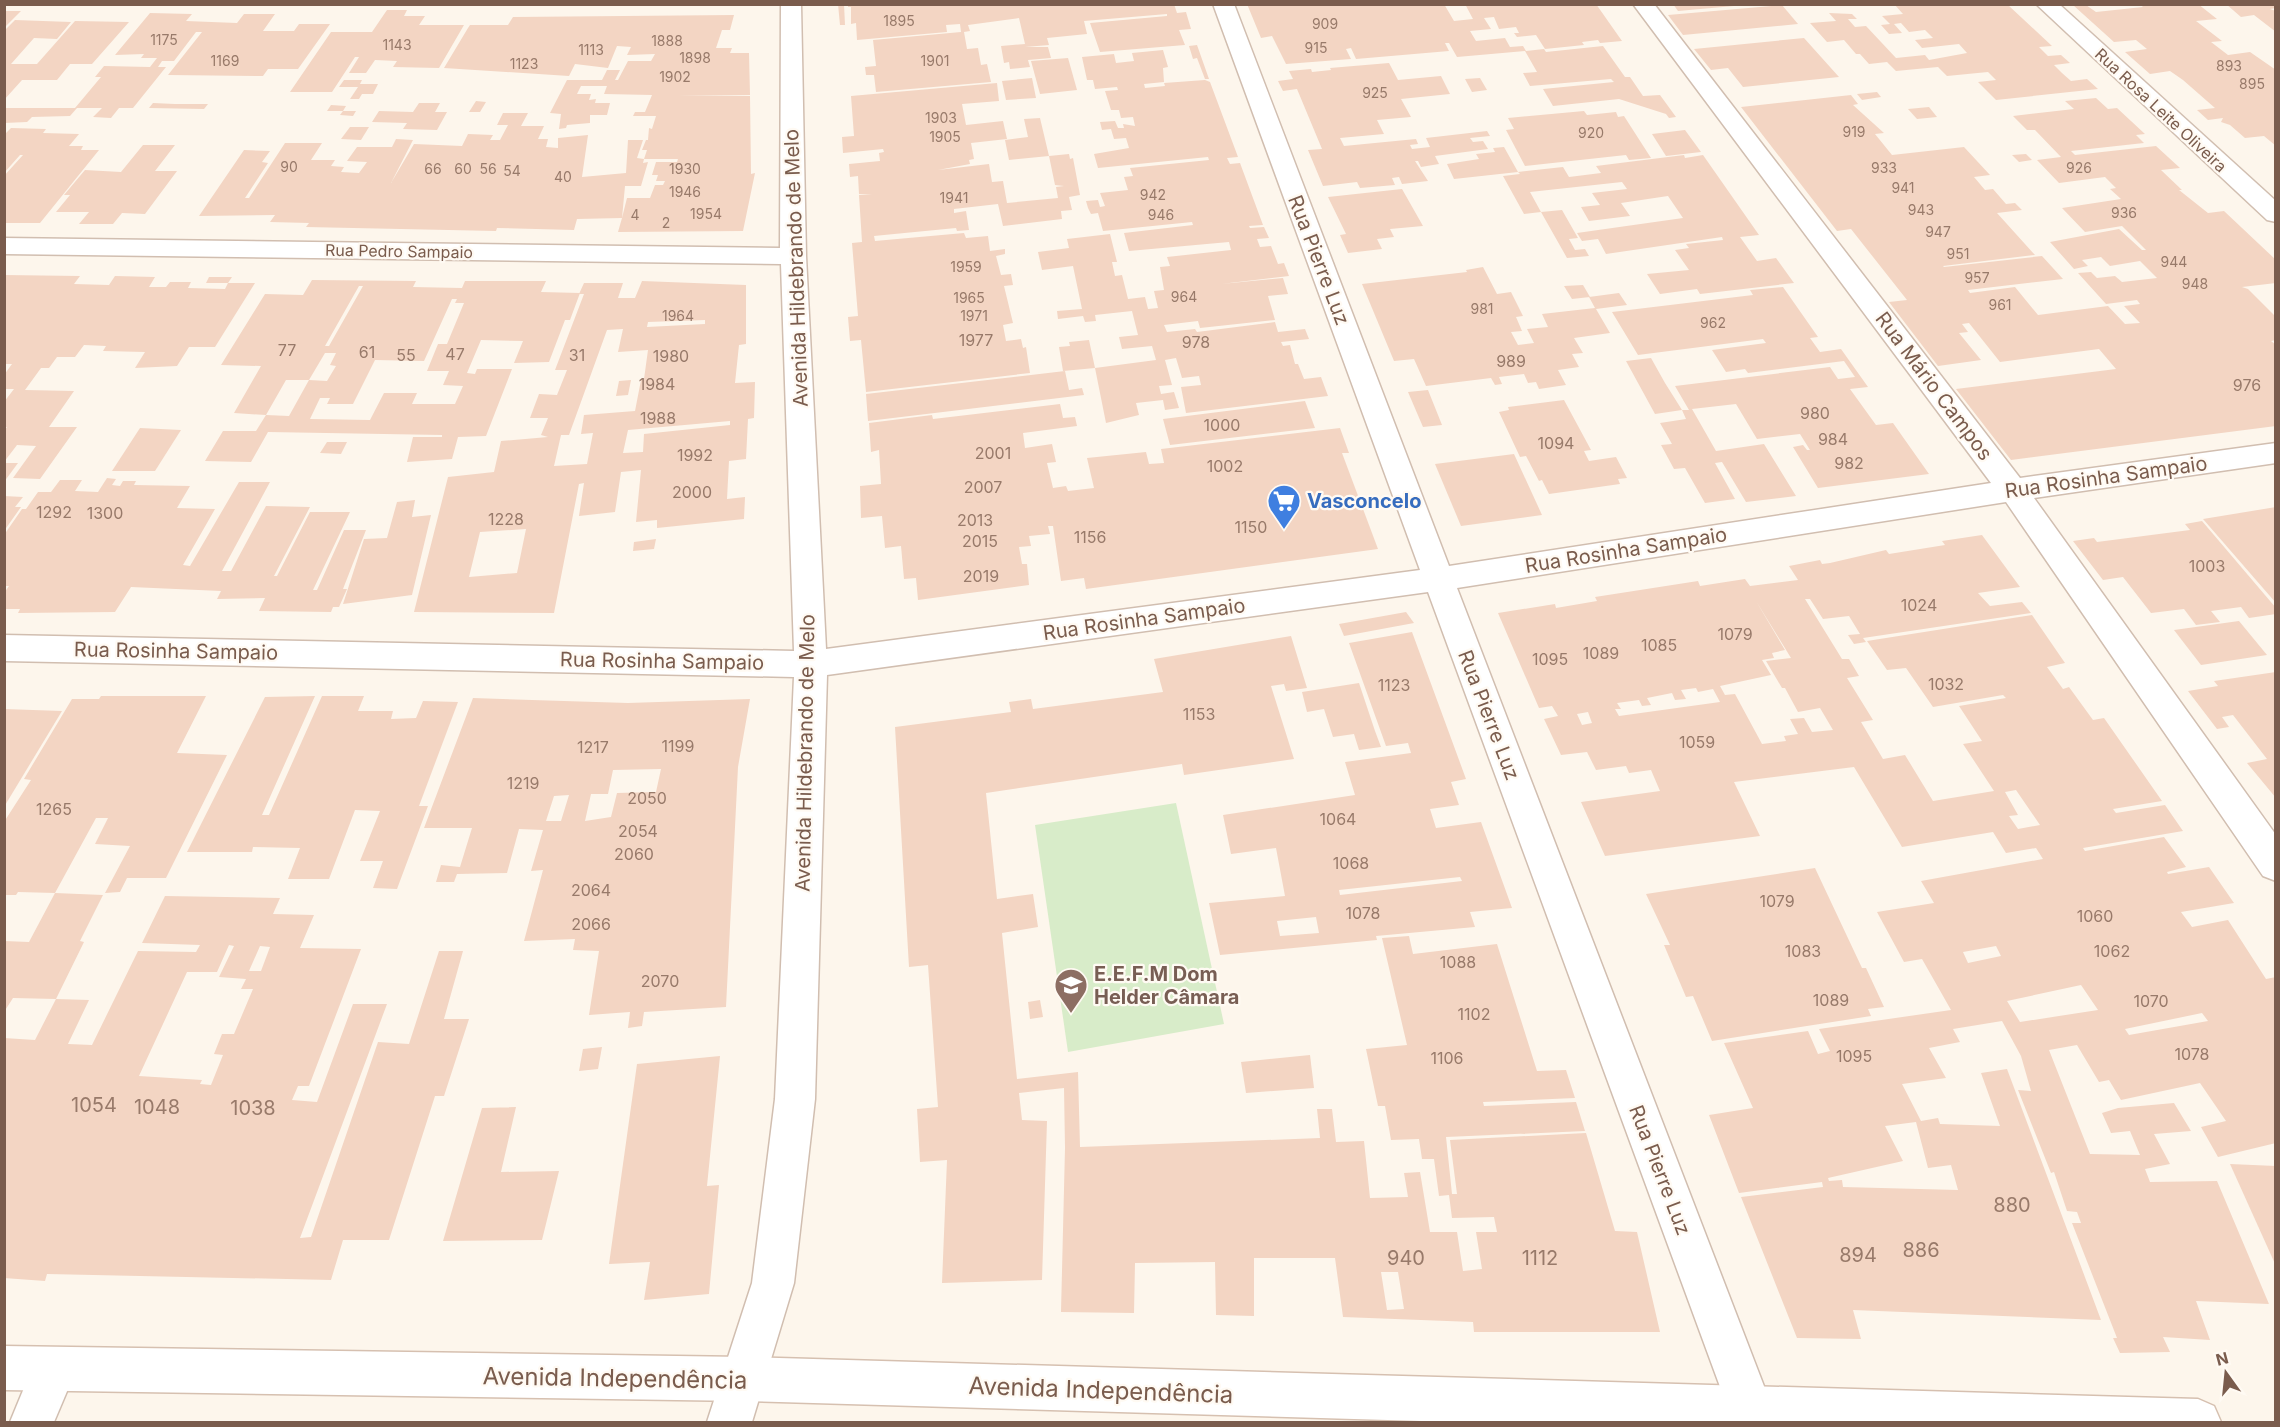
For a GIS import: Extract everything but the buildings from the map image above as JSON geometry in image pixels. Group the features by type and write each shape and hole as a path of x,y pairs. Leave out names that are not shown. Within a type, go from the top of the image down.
{"street":[{"name":"Avenida Hildebrando de Melo","path":"730,1422 773,1283 795,1099 811,664 793,256 791,4"},
{"name":"Rua Pierre Luz","path":"1223,4 1755,1416"},
{"name":"Rua Mário Campos","path":"1643,4 2013,490 2276,865"},
{"name":"Rua Rosa Leite Oliveira","path":"2046,4 2276,215"},
{"name":"Rua Pedro Sampaio","path":"4,246 793,256"},
{"name":"Rua Rosinha Sampaio","path":"4,648 811,664 1438,579 2013,490 2276,453"},
{"name":"Avenida Independência","path":"4,1368 744,1379 1755,1416 2198,1422"},
{"path":"32,1422 54,1370"}],"green space":[{"path":"1176,803 1224,1024 1068,1052 1035,825"}],"place":[{"name":"Vasconcelo","path":"1284,530"},
{"name":"E.E.F.M Dom Helder Câmara","path":"1071,1014"}]}
